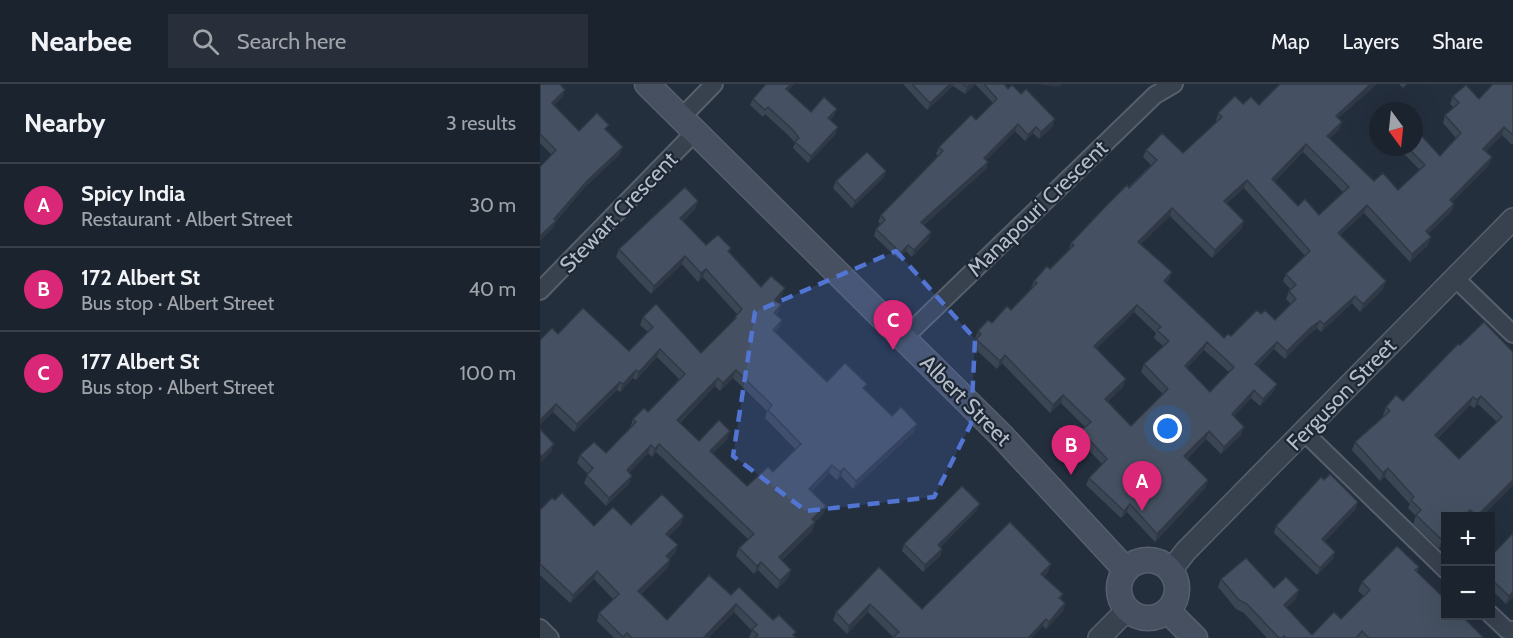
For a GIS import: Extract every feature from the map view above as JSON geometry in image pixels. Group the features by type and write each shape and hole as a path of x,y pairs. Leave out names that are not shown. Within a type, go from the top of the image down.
{"main road":[{"name":"Albert Street","path":"647,84 1009,444 1126,570"},
{"path":"1153,560 1171,570 1177,581 1177,594 1168,611 1157,617 1144,618 1127,610 1119,593 1120,581 1126,570 1138,561 1153,560"},
{"path":"1168,611 1195,638"}],"street":[{"name":"Stewart Crescent","path":"540,291 688,125 714,84"},
{"name":"Manapouri Crescent","path":"904,338 1155,95 1174,84"},
{"name":"Ferguson Street","path":"1171,570 1186,551 1513,219"},
{"path":"1455,278 1513,334"},
{"path":"1304,432 1442,566"},
{"path":"1099,638 1127,610"},
{"path":"1495,618 1507,630 1513,630"},
{"path":"540,628 550,638"}],"highlighted area":[{"path":"896,251 975,339 971,424 934,497 806,511 733,456 755,312"}],"building":[{"path":"540,84 560,84 565,90 552,103 579,131 597,113 609,125 605,129 623,147 587,181 554,219 556,221 540,236 540,167 556,150 540,134"},
{"path":"766,84 791,84 786,89 811,112 824,97 837,109 828,118 838,127 811,156 795,142 799,138 793,130 768,107 765,110 753,99"},
{"path":"912,84 950,84 930,103"},
{"path":"984,84 1004,84 1008,89 1012,85 1021,94 1026,89 1055,119 1041,132 1036,127 1028,135 1018,124 984,158 988,162 921,222 931,232 914,250 908,245 901,253 876,229 885,220 881,215 943,151 939,147 971,115 976,120 997,99"},
{"path":"1280,84 1371,84 1336,116 1342,122 1327,136 1374,181 1383,173 1398,190 1425,165 1416,156 1423,156 1423,137 1440,156 1461,133 1445,115 1459,103 1453,96 1466,85 1479,99 1493,84 1513,84 1513,135 1504,127 1483,149 1492,157 1450,200 1454,204 1426,231 1431,237 1412,254 1367,205 1338,233 1386,281 1363,304 1355,296 1324,324 1320,321 1310,328 1287,351 1277,342 1255,364 1277,384 1263,399 1254,390 1232,414 1244,427 1224,447 1209,431 1184,456 1208,480 1157,534 1130,504 1124,511 1089,478 1107,459 1081,431 1091,422 1063,395 1053,405 1005,355 1000,361 976,339 981,334 978,331 988,320 992,323 1007,306 1011,310 1037,283 1034,281 1047,266 1050,269 1074,245 1071,243 1105,207 1127,185 1129,188 1157,160 1146,150 1162,133 1183,153 1222,117 1218,113 1235,96 1243,104 1251,97 1259,105","holes":["1306,144 1349,187 1319,215 1305,199 1298,206 1272,179","1247,180 1310,251 1286,274 1296,285 1289,291 1296,299 1275,320 1265,310 1261,314 1257,310 1231,336 1228,334 1224,338 1164,281 1172,272 1138,242 1172,208 1215,250 1244,221 1224,201","1137,305 1161,327 1157,330 1169,341 1144,364 1168,389 1131,426 1105,399 1126,379 1094,346","1207,342 1234,367 1210,392 1185,366"]},
{"path":"867,152 886,171 855,201 836,181"},
{"path":"685,187 698,201 680,218 706,245 718,235 731,248 728,251 761,287 771,276 785,288 775,300 781,305 774,313 782,320 773,330 827,382 845,363 867,384 863,388 892,416 901,407 917,424 856,481 844,468 840,472 832,465 809,489 826,506 812,519 815,522 779,557 791,570 780,581 761,562 757,566 739,548 754,534 659,444 655,449 651,445 627,470 632,476 609,498 587,475 593,468 580,455 594,442 606,453 636,422 633,419 644,408 648,412 685,374 660,349 639,372 636,370 623,384 620,382 577,424 556,404 540,420 540,340 552,328 558,334 583,308 629,351 653,327 643,317 656,304 701,353 742,309 706,269 701,273 685,256 654,286 619,249","holes":["736,370 772,405 768,410 801,444 773,472 768,467 747,486 710,451 730,431 719,420 699,441 677,420 718,378 723,383"]},
{"path":"1484,322 1513,352 1513,480 1481,512 1470,510 1468,512 1441,512 1441,539 1416,515 1421,510 1411,500 1414,497 1388,468 1383,473 1355,442 1390,411 1386,407 1396,395 1403,401 1458,344 1460,345","holes":["1481,396 1502,417 1459,459 1435,435 1473,397 1477,400"]},
{"path":"540,429 554,444 542,456 540,454"},
{"path":"1330,474 1358,502 1322,539 1335,552 1320,568 1276,526 1321,477 1324,480"},
{"path":"962,486 980,504 938,545 942,549 925,565 904,544"},
{"path":"562,493 594,526 613,507 631,525 662,494 684,516 666,534 678,545 666,556 670,560 638,591 667,620 709,575 731,595 739,587 773,620 779,615 796,632 793,635 796,638 754,638 758,635 752,629 757,625 736,604 703,638 632,638 627,633 623,637 599,613 619,594 597,571 573,595 540,564 540,510 552,498 555,500"},
{"path":"1010,522 1051,564 1041,574 1063,594 1059,598 1065,603 1049,622 1046,619 1028,638 892,638 899,632 870,604 849,626 836,612 879,567 922,609"},
{"path":"1513,533 1513,592 1509,596 1495,583 1495,552"},
{"path":"1397,546 1419,567 1415,570 1441,595 1441,620 1466,620 1484,638 1369,638 1362,631 1356,638 1285,638 1284,636 1279,638 1247,604 1239,600 1221,579 1246,558 1274,588 1286,577 1299,590 1284,605 1312,635 1334,612 1341,619 1370,590 1362,582"}],"place":[{"name":"177 Albert St","path":"893,350"},
{"name":"172 Albert St","path":"1071,475"},
{"name":"Spicy India","path":"1142,511"}]}
